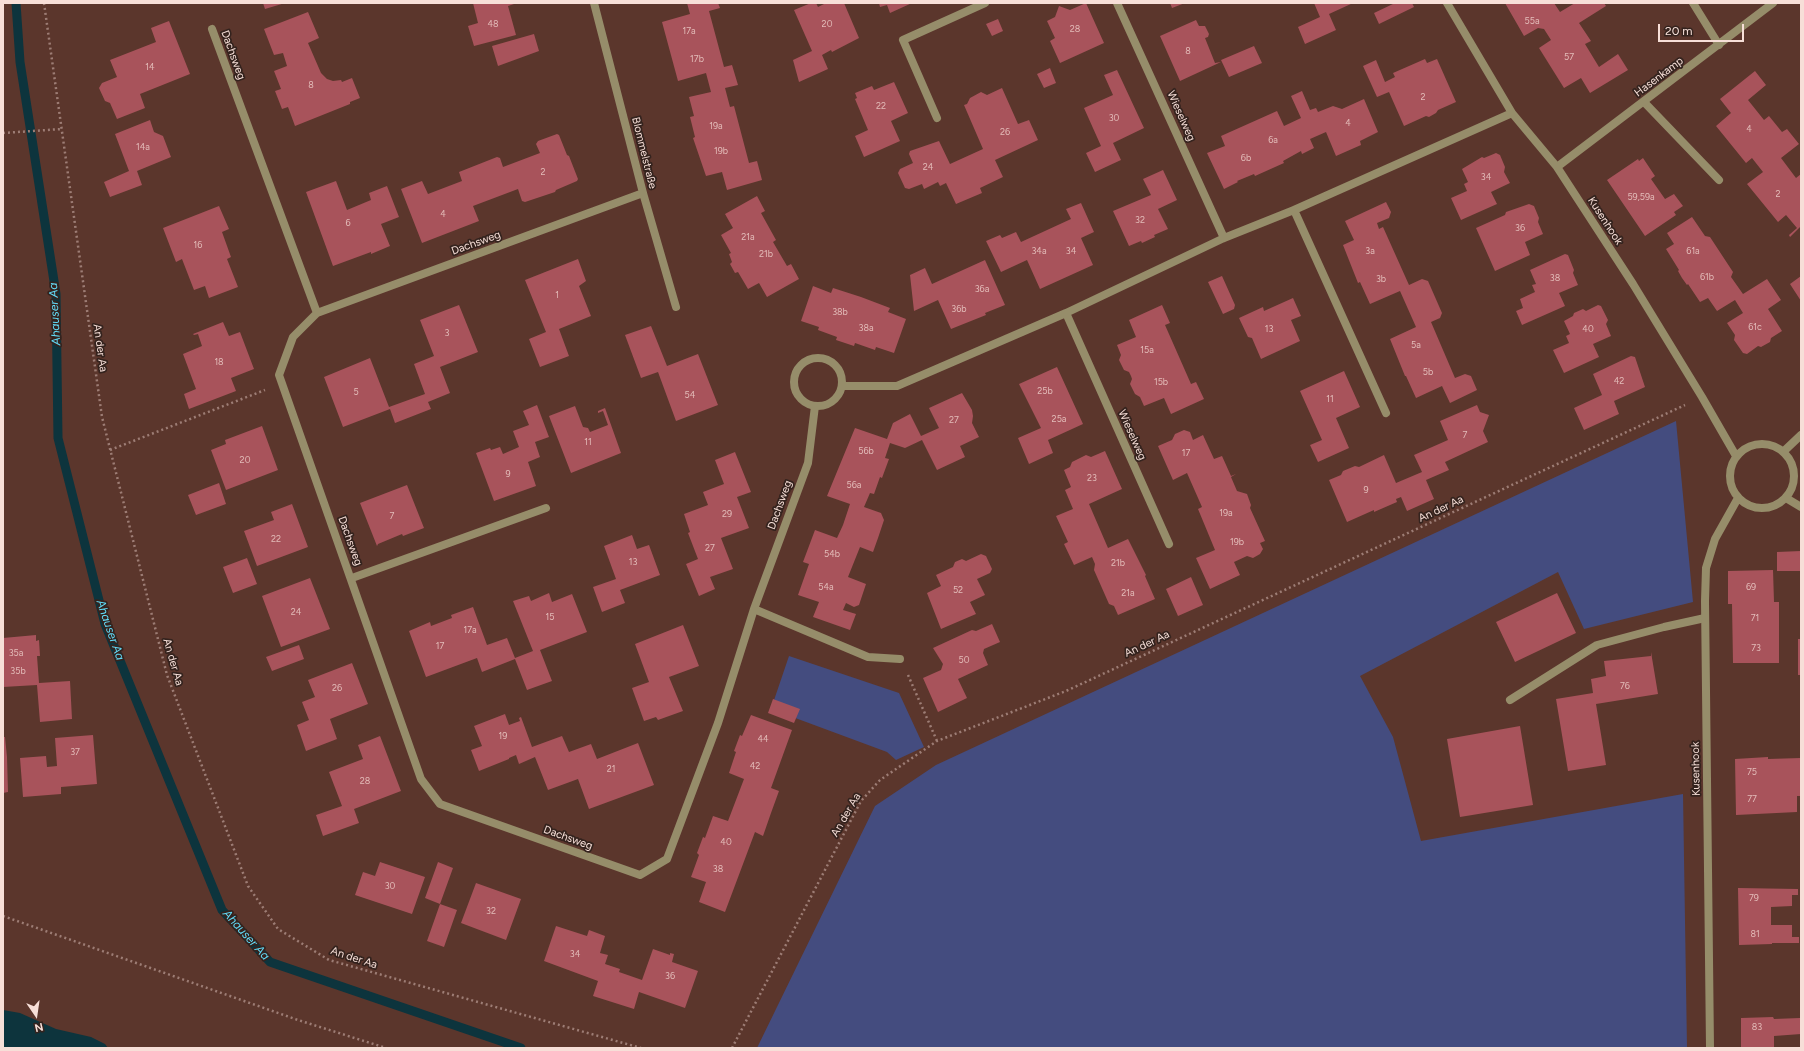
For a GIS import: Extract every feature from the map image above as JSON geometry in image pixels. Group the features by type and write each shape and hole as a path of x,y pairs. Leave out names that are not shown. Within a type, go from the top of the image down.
{"street":[{"name":"Blommelstraße","path":"594,3 643,193 676,307"},
{"path":"937,118 903,40 985,3"},
{"name":"Wieselweg","path":"1117,3 1224,238"},
{"name":"Kusenhook","path":"1447,3 1512,113 1556,167 1633,284 1736,456"},
{"path":"1693,3 1719,45"},
{"name":"Hasenkamp","path":"1556,167 1644,102 1773,3"},
{"name":"Dachsweg","path":"212,29 317,314"},
{"path":"1644,102 1719,180"},
{"path":"843,386 897,386 1066,313 1224,238 1294,210 1512,113"},
{"name":"Dachsweg","path":"643,193 317,314 293,337 279,376 352,578 422,779 440,804 640,875 667,859 718,723 754,609 808,463 815,406"},
{"path":"1294,210 1386,413"},
{"name":"Wieselweg","path":"1066,313 1169,544"},
{"path":"818,357 833,362 842,375 843,386 836,398 830,403 823,406 807,404 801,399 794,385 797,369 804,362 818,357"},
{"path":"1783,452 1801,435"},
{"path":"1755,444 1766,444 1778,448 1783,452 1789,457 1794,477 1792,488 1786,498 1776,505 1765,508 1750,506 1738,498 1731,485 1730,472 1736,456 1745,448 1755,444"},
{"name":"Kusenhook","path":"1710,1048 1705,618 1706,568 1715,539 1738,498"},
{"path":"1786,498 1801,507"},
{"name":"Dachsweg","path":"352,578 546,508"},
{"path":"754,609 868,657 900,659"},
{"path":"1510,700 1598,645 1664,627 1705,618"}],"path":[{"name":"An der Aa","path":"44,3 102,417 167,675 248,886 278,929 329,960 641,1048"},
{"path":"3,133 62,129"},
{"path":"110,450 267,390 279,376"},
{"name":"An der Aa","path":"732,1048 861,801 880,780 937,741 1066,691 1702,397"},
{"path":"900,659 937,741"},
{"path":"3,916 298,1020 386,1048"}],"shaded area":[{"path":"1676,421 1693,602 1584,629 1558,572 1360,676 1393,737 1421,841 1683,794 1687,1048 757,1048 875,806 936,765"},
{"path":"789,656 899,693 924,747 896,760 887,752 771,709"},
{"path":"3,1010 20,1013 56,1029 91,1037 105,1044 108,1048 3,1048"}],"building":[{"path":"263,3 285,3 265,9"},
{"path":"473,3 517,3 508,6 516,35 474,46 468,26 478,23"},
{"path":"687,3 718,3 720,8 709,11 724,67 732,65 738,85 725,88 730,107 734,106 749,163 757,161 762,180 727,190 722,172 706,176 693,138 695,137 690,117 694,116 689,97 711,92 706,73 678,81 662,22 690,14"},
{"path":"811,3 816,3 818,7 826,3 844,3 859,38 832,52 831,50 822,55 828,69 799,82 793,60 812,51 794,10"},
{"path":"879,3 912,3 890,13 887,5 880,7"},
{"path":"1086,3 1104,43 1060,63 1050,41 1055,38 1047,21 1055,17 1059,6 1070,10"},
{"path":"1170,3 1185,3 1172,8"},
{"path":"1314,3 1353,3 1329,14 1336,30 1305,44 1298,27 1320,17"},
{"path":"1395,3 1412,3 1414,7 1379,24 1374,13"},
{"path":"1505,3 1554,3 1560,12 1575,3 1604,3 1606,6 1579,23 1591,41 1585,44 1599,67 1618,54 1628,70 1590,93 1581,78 1564,88 1539,48 1551,40 1544,29 1538,28 1524,36"},
{"path":"308,12 319,38 308,43 321,73 327,79 333,81 341,80 342,82 352,78 360,98 350,102 350,104 295,126 288,107 282,109 275,91 281,89 274,71 287,66 283,53 274,55 264,29"},
{"path":"998,19 1003,31 992,36 986,24"},
{"path":"1196,20 1199,26 1205,26 1209,34 1208,37 1205,38 1215,63 1221,62 1180,81 1160,36"},
{"path":"169,21 190,74 140,94 145,108 117,119 110,103 105,101 99,88 102,83 117,77 110,60 156,42 151,28"},
{"path":"534,34 539,51 498,66 492,46"},
{"path":"1254,46 1262,63 1229,77 1221,60"},
{"path":"1425,59 1427,63 1437,59 1456,102 1438,110 1429,117 1426,116 1404,126 1389,92 1377,97 1363,66 1376,60 1385,82 1395,77 1393,73"},
{"path":"1050,68 1056,83 1044,88 1037,74"},
{"path":"1117,70 1144,128 1113,143 1121,160 1095,172 1086,153 1101,146 1084,108 1113,95 1104,75"},
{"path":"1755,71 1766,85 1748,100 1764,120 1769,116 1782,132 1787,129 1799,144 1781,158 1796,178 1801,174 1801,226 1790,237 1789,235 1797,228 1786,215 1778,222 1747,184 1763,172 1752,158 1746,163 1716,126 1731,113 1720,99"},
{"path":"894,82 908,113 891,121 900,141 864,157 855,136 868,130 855,99 857,98 855,93 872,86 874,90"},
{"path":"1002,88 1018,124 1029,120 1038,140 995,160 1003,177 980,188 982,193 956,204 946,183 940,186 938,182 924,189 922,184 909,189 905,188 898,173 900,169 913,163 909,154 910,151 939,141 950,164 983,149 964,105 967,104 970,98 981,92 987,95"},
{"path":"1302,91 1310,110 1316,108 1318,112 1333,106 1342,109 1364,99 1378,132 1360,141 1361,145 1336,156 1326,132 1310,139 1314,148 1302,154 1301,151 1283,161 1284,163 1255,176 1254,174 1237,181 1238,182 1224,189 1207,153 1225,146 1221,136 1277,111 1284,126 1301,118 1291,96"},
{"path":"150,120 154,132 163,136 171,157 137,171 142,185 110,197 104,182 129,171 115,134"},
{"path":"557,134 559,135 567,155 569,156 578,179 577,181 556,190 555,192 525,202 522,201 518,189 473,206 479,221 422,243 401,189 422,181 428,194 462,181 459,172 497,157 500,158 503,167 540,153 536,144 538,141"},
{"path":"1496,153 1500,155 1505,167 1504,172 1510,183 1491,192 1497,204 1461,220 1451,198 1467,191 1464,184 1468,182 1462,169 1482,157 1484,158"},
{"path":"1643,158 1655,176 1651,179 1665,199 1674,194 1683,206 1674,212 1676,215 1645,236 1607,180 1638,159 1639,161"},
{"path":"1163,170 1177,200 1158,209 1168,229 1154,235 1155,237 1142,243 1141,241 1129,246 1113,211 1151,195 1143,179"},
{"path":"336,181 347,210 371,200 369,193 387,186 399,217 381,224 390,246 371,254 371,252 333,266 306,192"},
{"path":"757,196 765,211 761,213 776,240 773,242 787,266 791,264 799,279 767,297 759,283 748,289 738,272 735,273 730,264 732,262 729,254 731,253 721,235 733,228 725,214"},
{"path":"1386,202 1391,212 1389,218 1377,223 1379,229 1383,227 1409,285 1422,279 1428,281 1442,313 1440,318 1431,322 1455,378 1465,374 1471,376 1477,390 1450,403 1442,386 1416,398 1390,339 1416,327 1400,291 1370,304 1360,282 1358,283 1343,245 1354,240 1345,221"},
{"path":"1081,203 1094,232 1081,238 1093,265 1040,289 1027,260 1001,272 986,241 1000,235 1002,238 1016,232 1021,242 1071,219 1066,209"},
{"path":"1529,204 1534,206 1543,234 1525,242 1530,255 1495,271 1476,228 1505,215 1506,212"},
{"path":"219,206 229,229 222,232 231,257 227,259 238,287 209,298 205,286 194,290 182,259 176,262 163,228"},
{"path":"1692,217 1705,236 1710,237 1733,272 1731,277 1743,294 1767,279 1781,300 1768,309 1782,331 1771,338 1770,342 1761,347 1758,346 1747,354 1743,353 1734,340 1735,335 1727,323 1743,313 1735,300 1717,311 1708,298 1700,302 1682,278 1678,271 1679,270 1666,249 1674,244 1667,233"},
{"path":"1565,254 1568,255 1578,285 1559,293 1565,306 1522,325 1516,311 1523,308 1520,299 1535,292 1532,285 1536,284 1530,270"},
{"path":"578,259 586,281 579,286 591,316 559,329 569,356 540,367 529,339 546,332 525,280"},
{"path":"985,260 1005,305 985,313 986,315 951,329 938,300 914,311 910,275 925,268 932,284"},
{"path":"1222,276 1235,305 1234,309 1223,314 1208,282"},
{"path":"1801,276 1801,301 1790,284"},
{"path":"813,286 831,293 833,288 861,297 890,308 888,312 906,319 894,353 876,347 875,350 855,343 854,346 836,340 837,337 818,330 819,327 801,321"},
{"path":"1293,298 1301,316 1291,320 1300,341 1261,359 1252,338 1248,337 1239,318 1263,307 1264,311"},
{"path":"459,305 478,352 440,367 450,393 428,402 431,409 395,423 390,409 343,427 324,377 370,358 389,407 425,394 414,364 434,356 420,320"},
{"path":"1162,305 1170,323 1165,325 1191,384 1196,382 1204,399 1171,414 1164,398 1144,406 1140,397 1135,394 1130,384 1132,379 1129,372 1124,370 1119,360 1121,355 1117,345 1136,337 1129,320"},
{"path":"1598,305 1601,306 1608,320 1606,324 1611,336 1593,344 1599,357 1564,373 1553,350 1569,343 1566,336 1570,334 1564,321 1573,316 1574,313 1583,309 1586,311"},
{"path":"223,322 229,336 240,332 254,369 231,378 236,391 189,409 184,394 196,389 183,354 202,346 198,334 193,334"},
{"path":"651,326 667,366 698,354 718,405 676,421 658,372 641,378 625,335"},
{"path":"1631,356 1635,357 1645,387 1614,401 1619,414 1584,430 1574,408 1602,395 1593,374"},
{"path":"1057,367 1083,424 1048,440 1053,453 1029,464 1018,438 1041,428 1019,384"},
{"path":"1344,371 1360,407 1336,418 1349,448 1318,462 1310,445 1322,440 1300,391"},
{"path":"962,393 972,410 972,423 979,437 960,446 965,457 937,470 922,440 905,448 890,443 885,458 889,459 882,478 880,477 874,494 870,493 864,507 881,513 884,520 873,552 860,547 848,577 866,584 859,605 854,607 846,603 843,610 856,614 850,630 813,617 819,602 798,595 809,564 803,562 815,530 837,538 843,525 850,504 827,496 855,428 887,439 893,423 910,414 921,436 939,428 929,408"},
{"path":"537,405 549,437 535,442 540,457 528,462 536,486 494,501 476,453 490,448 491,450 500,447 503,454 519,447 513,431 529,425 523,411"},
{"path":"1477,405 1480,412 1489,415 1483,431 1488,442 1445,462 1449,470 1426,480 1434,499 1407,511 1401,497 1396,499 1397,502 1347,522 1329,480 1341,475 1343,471 1355,466 1359,467 1384,455 1396,483 1422,472 1414,455 1448,440 1440,421"},
{"path":"575,406 583,427 588,428 590,432 608,425 603,411 598,413 598,411 605,408 621,453 571,473 549,416"},
{"path":"262,426 278,470 226,490 211,450 226,444 225,440"},
{"path":"1184,430 1190,432 1193,440 1203,435 1214,459 1222,456 1231,476 1236,474 1231,477 1237,491 1247,494 1251,505 1250,508 1265,541 1260,543 1263,549 1260,554 1253,558 1247,556 1234,562 1240,575 1210,589 1196,558 1215,550 1198,509 1202,507 1187,473 1173,480 1158,446 1172,440 1175,434"},
{"path":"1105,451 1122,489 1089,504 1108,548 1128,539 1146,575 1145,576 1155,599 1118,615 1114,606 1109,604 1094,570 1095,564 1092,557 1074,565 1064,544 1068,542 1056,516 1073,509 1065,490 1071,487 1064,470 1070,467 1072,462 1086,455 1091,457"},
{"path":"735,452 751,492 737,497 749,528 721,538 733,569 710,577 715,589 699,596 686,564 698,559 688,533 690,532 684,514 708,505 703,492 724,484 715,460"},
{"path":"219,483 226,504 196,515 188,495"},
{"path":"407,485 424,528 403,536 402,534 378,544 377,546 360,503"},
{"path":"292,504 308,547 257,566 244,531 274,520 271,512"},
{"path":"632,535 637,549 649,545 660,575 620,590 625,603 602,612 593,587 616,579 604,546"},
{"path":"1801,551 1801,571 1777,571 1777,552"},
{"path":"981,554 986,556 992,569 990,573 977,579 985,595 970,602 976,614 941,629 927,593 941,586 936,575 953,567 955,562 962,559 966,561"},
{"path":"247,558 257,584 233,593 223,567"},
{"path":"1773,570 1774,602 1779,602 1779,663 1733,663 1732,604 1728,604 1728,571"},
{"path":"1191,577 1203,605 1178,616 1166,589"},
{"path":"310,578 330,629 281,647 262,596"},
{"path":"549,593 552,602 572,594 587,632 540,650 552,681 527,690 515,659 482,672 477,658 426,677 409,631 430,622 431,626 452,618 451,615 473,607 487,645 507,638 515,658 533,651 513,601 529,596 531,601"},
{"path":"1557,593 1576,633 1515,662 1496,622"},
{"path":"992,624 1000,642 984,649 983,653 988,665 958,679 967,698 938,712 923,678 941,670 943,664 933,648 972,630 976,631"},
{"path":"683,625 699,666 669,677 683,711 658,720 656,717 644,721 632,688 649,682 635,644"},
{"path":"36,635 36,641 39,640 40,656 37,656 39,683 70,681 72,719 40,722 37,685 3,687 3,638"},
{"path":"1798,639 1801,639 1801,675 1798,675"},
{"path":"299,645 304,659 272,671 266,657"},
{"path":"1651,652 1658,694 1596,704 1606,765 1568,771 1556,699 1593,693 1591,679 1606,676 1604,661 1651,656"},
{"path":"352,663 368,704 330,719 337,739 306,751 297,725 309,720 302,702 315,697 308,680"},
{"path":"773,699 800,709 794,723 768,713"},
{"path":"505,714 509,725 520,721 519,718 521,717 532,747 562,736 569,752 591,744 597,759 638,743 654,785 589,809 578,779 548,790 535,757 519,764 516,755 479,771 471,750 482,746 474,726"},
{"path":"751,715 792,730 771,788 779,791 763,836 755,832 725,912 699,902 706,882 691,877 699,855 697,853 703,837 705,838 713,816 728,821 744,779 729,773 736,752 734,751 740,735 742,736"},
{"path":"1520,726 1533,805 1460,817 1447,739"},
{"path":"93,735 97,784 61,787 61,794 23,797 20,758 46,756 47,767 57,766 55,738"},
{"path":"380,736 401,791 354,809 359,823 323,836 316,815 342,806 329,772 363,759 358,745"},
{"path":"3,737 5,737 7,757 8,792 3,793"},
{"path":"1768,757 1768,759 1801,758 1801,796 1797,796 1797,812 1736,815 1735,759"},
{"path":"380,862 425,877 412,914 355,895 363,872 375,876"},
{"path":"438,862 453,868 440,904 425,898"},
{"path":"476,883 521,899 506,940 461,923"},
{"path":"1738,888 1798,889 1798,895 1792,895 1792,906 1771,907 1771,925 1792,925 1792,937 1799,937 1799,943 1739,945"},
{"path":"440,904 457,910 444,947 427,941"},
{"path":"556,926 587,936 589,930 605,936 600,953 608,955 605,964 620,969 619,972 642,980 653,949 670,955 670,953 674,954 672,962 698,971 685,1008 639,992 634,1009 593,996 598,981 544,961"},
{"path":"1773,1017 1774,1019 1800,1018 1801,1034 1774,1036 1774,1048 1741,1048 1741,1018"}],"waterway":[{"name":"Ahauser Aa","path":"16,3 20,62 56,294 58,438 105,624 222,910 270,962 521,1048"}]}
